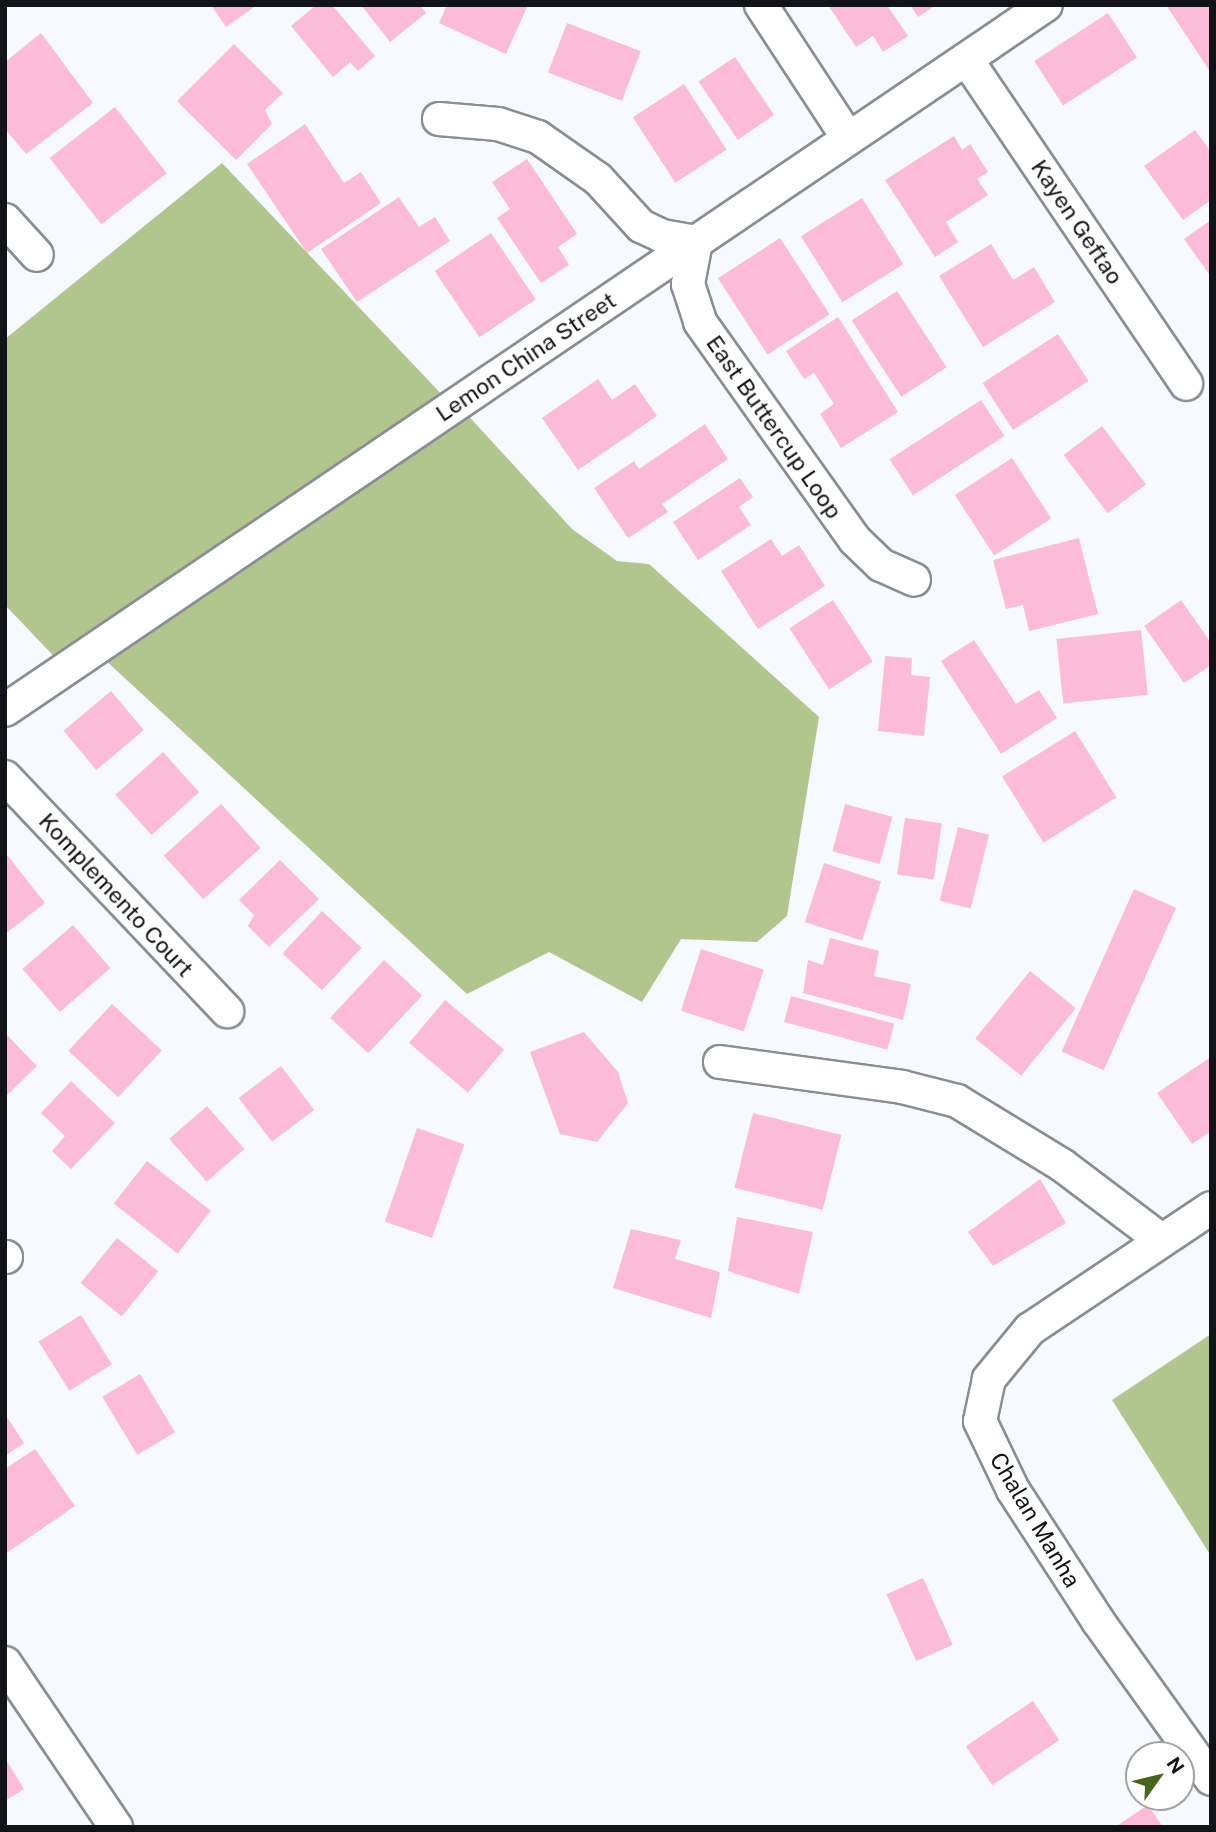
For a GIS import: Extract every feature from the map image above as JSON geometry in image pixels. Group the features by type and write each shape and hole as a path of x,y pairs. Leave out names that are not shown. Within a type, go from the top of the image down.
{"street":[{"path":"761,5 848,138"},
{"name":"Lemon China Street","path":"5,710 1046,5"},
{"name":"Kayen Geftao","path":"967,60 1186,384"},
{"path":"439,119 498,124 538,137 569,155 598,179 641,226 662,236 696,242"},
{"path":"5,220 37,255"},
{"name":"East Buttercup Loop","path":"696,242 688,284 700,322 855,540 881,565 914,580"},
{"name":"Komplemento Court","path":"5,777 227,1011"},
{"path":"720,1062 948,1097 1029,1143 1161,1240"},
{"name":"Chalan Manha","path":"1211,1208 1030,1329 1010,1349 989,1379 980,1421 1013,1490 1098,1621 1211,1779"},
{"path":"5,1663 116,1827"}],"green space":[{"path":"222,163 447,400 66,669 5,605 5,339"},
{"path":"464,411 572,529 617,561 649,564 819,717 787,916 757,942 681,939 642,1002 549,952 467,994 103,658"},
{"path":"1211,1334 1211,1556 1112,1400"}],"building":[{"path":"211,5 257,5 226,27"},
{"path":"316,5 332,5 375,56 358,71 350,62 333,77 291,26"},
{"path":"361,5 420,5 426,13 390,42"},
{"path":"447,5 528,5 506,54 439,23"},
{"path":"828,5 887,5 908,36 883,52 873,36 856,47"},
{"path":"910,5 936,5 918,17"},
{"path":"1166,5 1211,5 1211,73"},
{"path":"1108,13 1137,57 1063,105 1034,61"},
{"path":"567,23 641,51 622,101 548,72"},
{"path":"41,33 93,103 26,154 5,129 5,62"},
{"path":"234,44 283,93 265,110 272,124 236,160 177,101"},
{"path":"735,57 774,115 738,140 699,82"},
{"path":"684,84 726,149 675,183 633,117"},
{"path":"115,107 167,173 101,224 50,158"},
{"path":"305,124 344,183 361,172 381,203 307,253 247,164"},
{"path":"1195,130 1211,152 1211,200 1183,220 1144,166"},
{"path":"954,136 962,150 970,144 988,172 977,179 988,195 946,222 958,242 935,257 885,180"},
{"path":"527,159 577,234 558,247 569,265 541,283 497,218 510,209 492,182"},
{"path":"399,197 419,227 435,217 450,241 357,302 321,249"},
{"path":"862,198 903,264 842,302 801,236"},
{"path":"1211,220 1211,277 1184,239"},
{"path":"491,233 536,299 479,337 435,271"},
{"path":"780,238 830,314 768,355 718,278"},
{"path":"991,244 1013,280 1034,267 1055,302 983,347 939,276"},
{"path":"897,291 947,367 901,397 852,320"},
{"path":"838,317 898,412 841,448 820,414 834,404 814,373 804,379 786,351"},
{"path":"1058,334 1088,381 1013,430 983,383"},
{"path":"598,379 612,400 635,384 657,416 578,470 542,418"},
{"path":"981,400 1004,436 913,495 890,459"},
{"path":"705,424 728,459 662,504 668,512 628,538 594,488 634,461 639,469"},
{"path":"1102,426 1146,484 1108,513 1064,455"},
{"path":"1012,458 1051,518 994,555 955,495"},
{"path":"740,478 753,497 739,507 751,525 698,560 673,522"},
{"path":"1079,538 1098,614 1029,631 1023,605 1006,609 993,560"},
{"path":"771,539 782,556 799,545 825,586 758,629 721,571"},
{"path":"833,600 873,661 829,690 789,628"},
{"path":"1181,600 1211,643 1211,665 1184,683 1144,626"},
{"path":"1141,630 1148,695 1063,704 1056,639"},
{"path":"974,640 1016,704 1039,690 1057,718 1001,754 941,661"},
{"path":"885,656 912,658 911,675 930,677 924,736 878,731"},
{"path":"111,691 144,730 96,770 64,731"},
{"path":"1075,731 1116,797 1043,843 1002,777"},
{"path":"163,752 199,792 152,835 115,795"},
{"path":"221,804 260,848 203,899 164,856"},
{"path":"845,804 892,817 880,864 832,851"},
{"path":"905,818 942,823 934,880 897,874"},
{"path":"958,827 989,835 971,908 940,901"},
{"path":"8,856 45,903 5,934 5,858"},
{"path":"280,860 319,899 269,947 248,926 254,915 239,900"},
{"path":"824,863 881,882 862,941 805,922"},
{"path":"1134,889 1176,908 1104,1070 1062,1052"},
{"path":"322,911 361,948 322,990 282,953"},
{"path":"73,925 110,968 60,1012 22,969"},
{"path":"830,938 879,951 874,976 911,984 903,1020 803,993 808,960 823,965"},
{"path":"701,949 764,969 744,1031 681,1011"},
{"path":"384,960 422,995 368,1053 330,1018"},
{"path":"1030,971 1076,1008 1021,1076 975,1039"},
{"path":"791,996 894,1024 887,1050 784,1022"},
{"path":"445,1000 504,1049 468,1092 409,1043"},
{"path":"112,1004 162,1050 118,1097 68,1051"},
{"path":"584,1032 618,1072 628,1103 597,1142 560,1134 530,1052"},
{"path":"5,1033 37,1066 5,1097"},
{"path":"1211,1057 1211,1131 1192,1144 1157,1093"},
{"path":"281,1066 314,1110 272,1142 239,1098"},
{"path":"71,1081 115,1123 71,1169 52,1151 65,1136 41,1113"},
{"path":"207,1106 244,1149 207,1182 169,1139"},
{"path":"753,1113 841,1135 823,1210 734,1188"},
{"path":"417,1128 464,1144 432,1238 385,1222"},
{"path":"147,1161 211,1211 178,1253 114,1204"},
{"path":"1040,1179 1066,1223 993,1266 968,1232"},
{"path":"737,1217 813,1232 799,1294 728,1271"},
{"path":"631,1229 681,1240 675,1259 720,1272 711,1318 613,1288"},
{"path":"117,1238 158,1271 122,1316 80,1283"},
{"path":"81,1315 112,1364 69,1391 39,1341"},
{"path":"140,1374 175,1432 137,1455 102,1397"},
{"path":"5,1414 24,1443 5,1456"},
{"path":"35,1449 75,1506 5,1554 5,1469"},
{"path":"923,1578 953,1645 916,1661 886,1594"},
{"path":"1033,1701 1059,1740 992,1785 966,1746"},
{"path":"5,1758 24,1789 5,1801"},
{"path":"1139,1811 1152,1811 1163,1827 1115,1827"}]}
